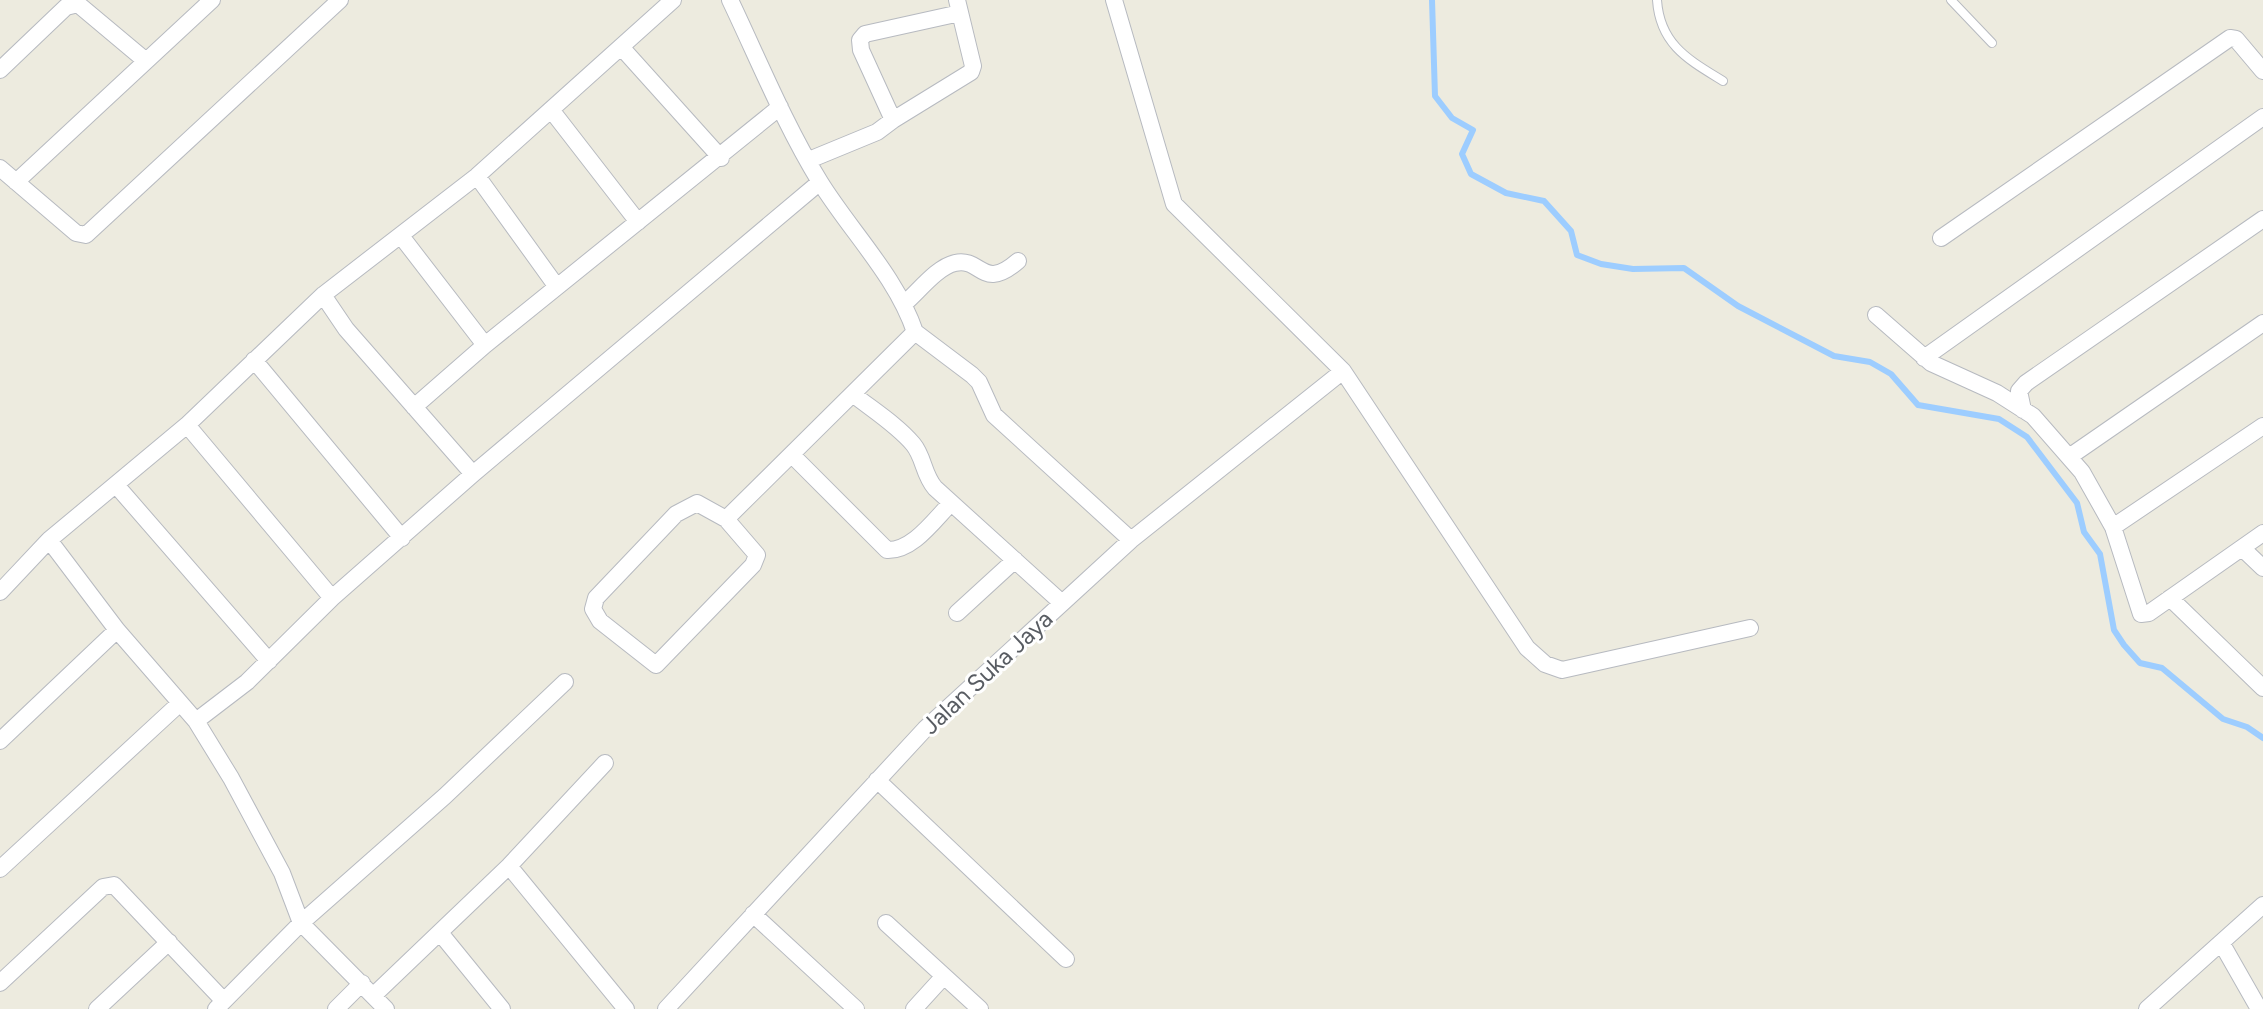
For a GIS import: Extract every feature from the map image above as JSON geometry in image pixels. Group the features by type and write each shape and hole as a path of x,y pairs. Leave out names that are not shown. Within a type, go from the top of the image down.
{"street":[{"path":"16,182 212,0"},
{"path":"0,168 76,233 86,235 340,0"},
{"path":"0,592 49,540 187,425 323,295 477,176 673,0"},
{"path":"730,0 780,107 820,182 905,303 915,332 972,375 994,415 1131,540"},
{"path":"1114,0 1174,204 1343,371 1527,648 1545,664 1562,670 1750,628"},
{"path":"0,70 66,7 78,4 146,61"},
{"path":"809,160 877,132 971,72 973,66 959,7 873,31 860,40 893,120"},
{"path":"1941,238 2230,38 2236,39 2263,71"},
{"path":"622,48 721,158"},
{"path":"414,407 485,345 721,158 780,107"},
{"path":"552,111 638,222"},
{"path":"1924,358 2263,117"},
{"path":"477,176 557,287"},
{"path":"196,721 269,661 332,598 473,474 820,182"},
{"path":"2023,410 2019,391 2026,383 2263,219"},
{"path":"401,236 485,345"},
{"path":"905,303 954,263 967,263 985,274 995,274 1007,271 1018,261"},
{"path":"323,295 346,329 473,474"},
{"path":"1876,315 1924,358 1997,393 2023,410 2069,457 2082,472 2113,527 2137,611 2149,613 2263,533"},
{"path":"2069,457 2263,323"},
{"path":"726,519 915,332"},
{"path":"254,360 402,538"},
{"name":"Jalan Suka Jaya","path":"666,1009 925,729 1131,540 1343,371"},
{"path":"854,395 913,444 921,459 924,476 1062,603"},
{"path":"187,425 332,598"},
{"path":"2113,527 2263,426"},
{"path":"792,455 887,550 899,551 909,544 951,503"},
{"path":"116,485 269,661"},
{"path":"697,503 726,519 754,548 757,555 753,565 656,665 600,621 593,609 596,598 676,514 697,503"},
{"path":"49,540 117,630 196,721 282,873 301,923 386,1009"},
{"path":"2242,548 2263,568"},
{"path":"957,613 1015,560"},
{"path":"2170,598 2263,688"},
{"path":"0,741 117,630"},
{"path":"0,983 103,887 114,885 169,942 220,1005 301,923 445,796 565,682"},
{"path":"0,869 179,704"},
{"path":"336,1009 441,934 605,763"},
{"path":"877,780 1066,959"},
{"path":"509,866 626,1009"},
{"path":"2154,1007 2263,905"},
{"path":"753,914 856,1009"},
{"path":"886,923 980,1009"},
{"path":"441,934 502,1009"},
{"path":"97,1009 169,942"},
{"path":"2222,944 2259,1009"},
{"path":"914,1009 944,976"}],"lane":[{"path":"1657,0 1658,14 1677,52 1723,81"},
{"path":"1951,0 1992,43"}],"waterway":[{"path":"1432,0 1435,96 1452,118 1473,130 1462,154 1471,174 1506,193 1544,201 1571,231 1577,255 1601,264 1633,269 1684,268 1738,306 1834,356 1870,362 1891,374 1918,405 1999,419 2027,437 2077,503 2084,532 2100,554 2114,630 2124,645 2140,663 2162,668 2223,719 2247,727 2263,738"}]}
